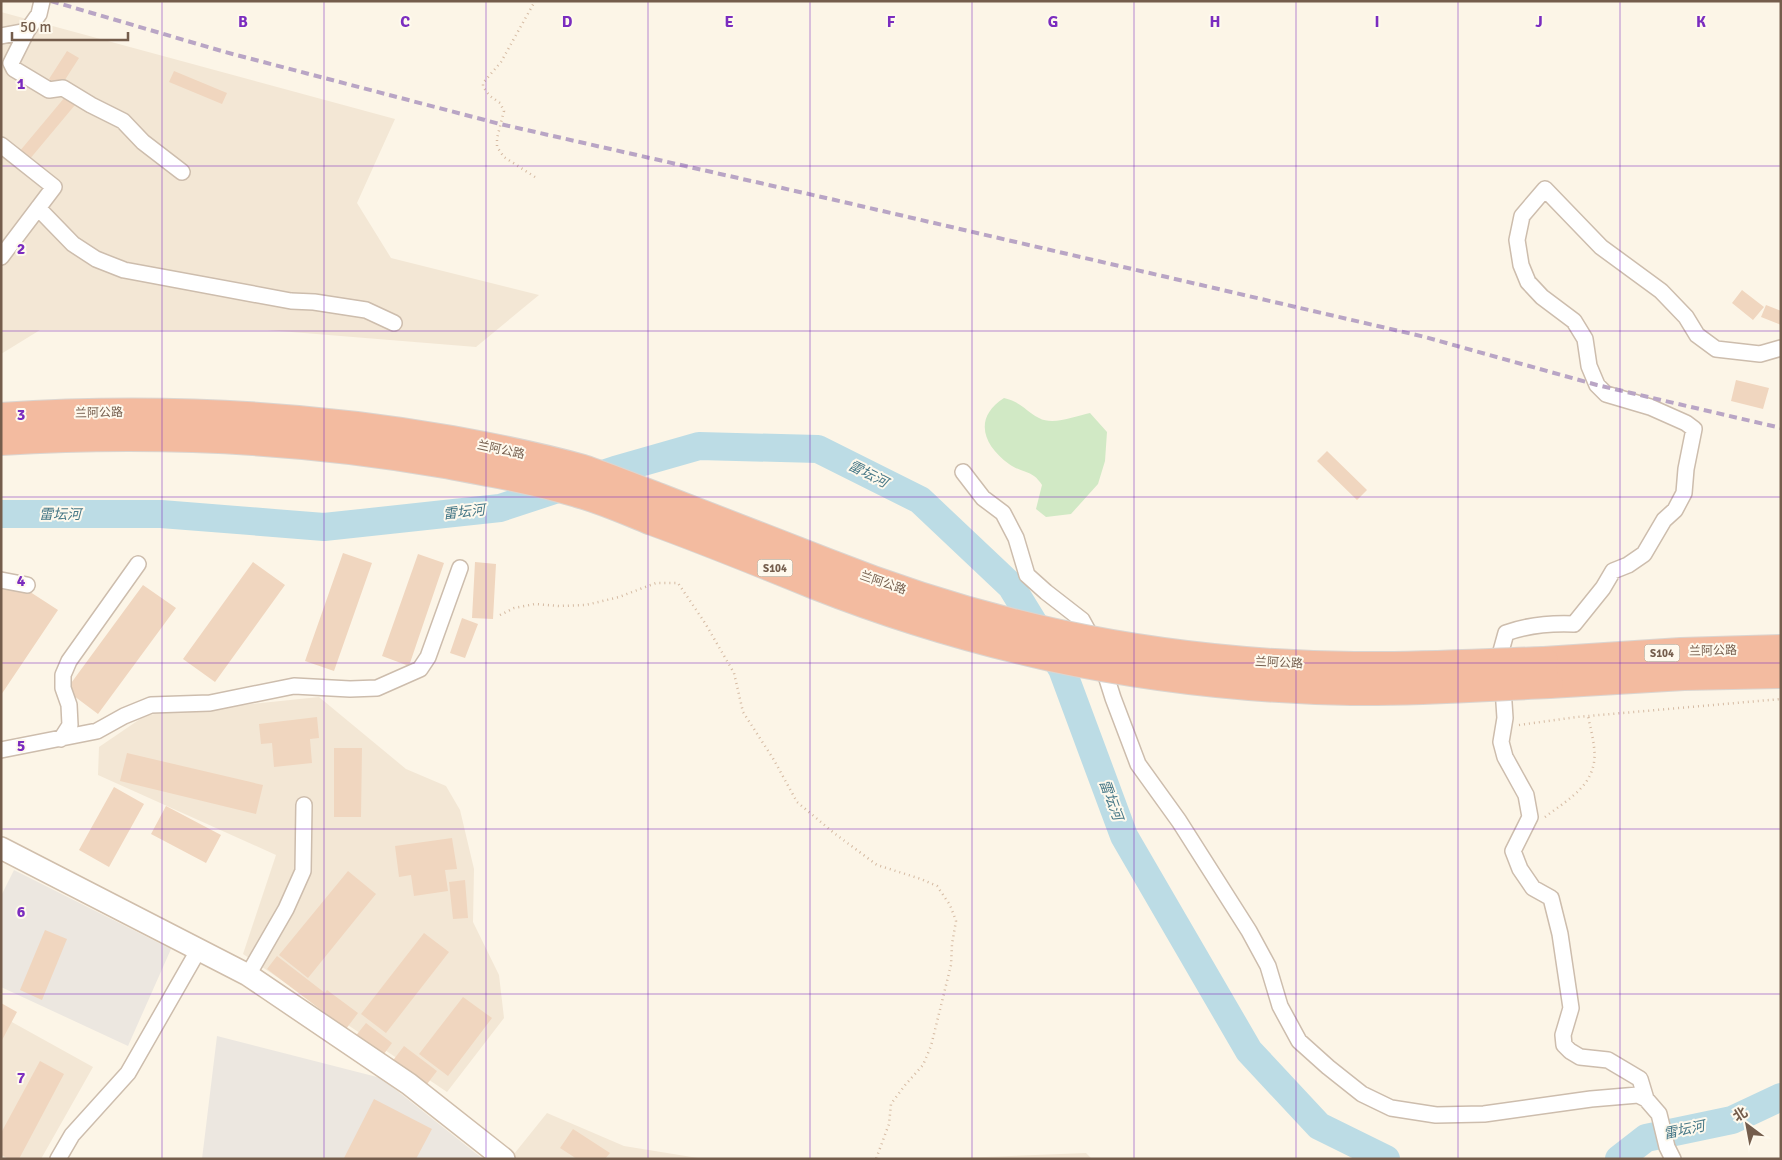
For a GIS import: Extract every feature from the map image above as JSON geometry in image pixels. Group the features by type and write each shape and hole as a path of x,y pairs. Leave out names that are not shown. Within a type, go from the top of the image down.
{"highway":[{"name":"兰阿公路","path":"1,417 115,412 245,415 365,427 476,445 585,470 826,563 939,602 1056,633 1165,652 1234,660 1354,666 1410,666 1684,676 1781,674"},
{"name":"兰阿公路","path":"1,441 115,436 243,440 362,451 471,469 578,493 825,588 932,626 999,644 1110,668 1231,684 1292,689 1410,690 1681,652 1781,649"}],"street":[{"path":"42,1 39,14 26,31 11,63 14,69 49,90 63,88 123,121 143,142 182,172"},
{"path":"1,36 26,31"},
{"path":"1,145 54,187 1,257"},
{"path":"1646,1099 1640,1079 1608,1060 1580,1056 1570,1052 1564,1045 1563,1034 1571,1008 1560,934 1551,898 1533,888 1520,869 1513,852 1530,818 1526,795 1505,757 1501,742 1505,718 1503,688 1496,668 1506,633 1543,624 1574,624 1603,588 1613,571 1628,565 1644,554 1664,520 1676,510 1684,493 1686,469 1694,429 1686,423 1650,408 1606,394 1596,385 1589,366 1586,338 1574,321 1542,297 1528,282 1521,265 1517,240 1522,216 1545,189 1601,247 1661,291 1686,317 1697,335 1716,349 1760,354 1781,348"},
{"path":"38,208 73,244 96,259 124,270 291,301 314,302 366,310 394,323"},
{"path":"963,472 983,498 1003,513 1016,538 1026,574 1082,620 1096,645 1113,698 1138,764 1179,822 1249,931 1268,966 1280,1006 1299,1040 1328,1067 1362,1094 1391,1108 1436,1115 1484,1114 1591,1099 1638,1095 1646,1099 1660,1114 1670,1153"},
{"path":"61,739 70,725 68,705 62,688 63,675 68,661 138,564"},
{"path":"1,750 97,731 124,716 152,705 210,703 294,686 350,689 377,688 420,669 428,658 460,568"},
{"path":"1,580 27,585"},
{"path":"248,974 286,909 303,871 304,805"},
{"path":"1,848 248,974 409,1084 504,1159"},
{"path":"58,1159 72,1135 128,1073 199,949"}],"path":[{"path":"535,1 501,62 483,83 483,87 490,96 500,103 504,111 498,131 497,146 504,157 535,177"},
{"path":"500,615 514,608 535,604 559,606 586,605 619,597 656,583 678,582 705,623 734,673 743,712 774,760 797,802 834,833 877,864 937,886 950,906 956,921 951,965 936,1028 923,1065 891,1104 889,1124 876,1159"},
{"path":"1504,727 1588,716 1781,699"},
{"path":"1530,818 1545,817 1580,792 1594,769 1594,748 1588,716"}],"shaded area":[{"path":"1,12 395,119 357,203 391,258 539,295 476,347 267,330 40,330 1,354"},
{"path":"319,697 406,769 446,786 460,810 474,869 473,922 499,975 504,1018 447,1092 243,954 276,855 98,775 99,747 146,715"},
{"path":"14,870 171,949 128,1046 1,987 1,896"},
{"path":"1,1016 93,1067 41,1159 1,1159"},
{"path":"217,1036 381,1078 483,1159 202,1159"},
{"path":"547,1113 624,1146 704,1159 510,1159"},
{"path":"1086,1153 1092,1159 958,1159 959,1158"}],"green space":[{"path":"1004,398 1019,404 1034,415 1045,420 1057,421 1090,413 1107,432 1105,461 1098,484 1071,514 1046,517 1036,509 1042,485 1031,474 1015,468 1000,457 988,440 985,423 988,414"}],"building":[{"path":"67,51 79,58 61,86 49,79"},
{"path":"174,71 227,93 222,104 169,82"},
{"path":"65,97 75,105 29,160 19,152"},
{"path":"1742,290 1764,307 1753,320 1732,303"},
{"path":"1766,305 1781,311 1781,325 1761,317"},
{"path":"1736,380 1769,388 1763,409 1731,401"},
{"path":"1327,451 1367,490 1357,500 1317,461"},
{"path":"343,553 372,563 334,671 305,661"},
{"path":"418,554 444,563 409,666 382,656"},
{"path":"253,562 285,585 215,682 183,659"},
{"path":"475,562 496,564 493,619 472,618"},
{"path":"7,577 58,610 1,695 1,585"},
{"path":"143,585 176,608 98,714 66,690"},
{"path":"462,618 478,624 465,658 450,653"},
{"path":"317,717 319,738 310,739 312,763 274,767 272,743 261,744 259,724"},
{"path":"334,748 362,748 361,817 334,817"},
{"path":"127,753 263,785 256,814 120,781"},
{"path":"114,787 144,804 109,867 79,850"},
{"path":"166,806 221,835 206,863 151,834"},
{"path":"452,838 457,869 445,870 448,891 414,896 411,875 399,877 395,846"},
{"path":"348,871 376,894 308,978 279,955"},
{"path":"465,880 468,918 453,919 449,882"},
{"path":"45,930 67,939 42,1000 20,990"},
{"path":"424,933 449,952 386,1033 361,1014"},
{"path":"277,956 325,993 327,990 358,1013 346,1029 267,969"},
{"path":"463,997 492,1018 448,1076 419,1054"},
{"path":"1,1003 17,1012 1,1042"},
{"path":"366,1023 392,1043 381,1058 354,1038"},
{"path":"404,1046 437,1071 421,1092 388,1067"},
{"path":"40,1061 64,1074 19,1159 9,1159 1,1155 1,1133"},
{"path":"374,1099 432,1129 416,1159 344,1158"},
{"path":"573,1129 610,1153 605,1159 577,1159 560,1148"}],"waterway":[{"name":"雷坛河","path":"1,514 161,514 324,527 500,508 615,470 699,446 818,449 920,500 1011,586 1062,669 1124,836 1249,1051 1319,1126 1386,1159"},
{"name":"雷坛河","path":"1619,1159 1646,1138 1732,1120 1781,1097"}],"railway":[{"path":"51,1 225,52 500,124 1425,337 1597,385 1781,428"}]}
